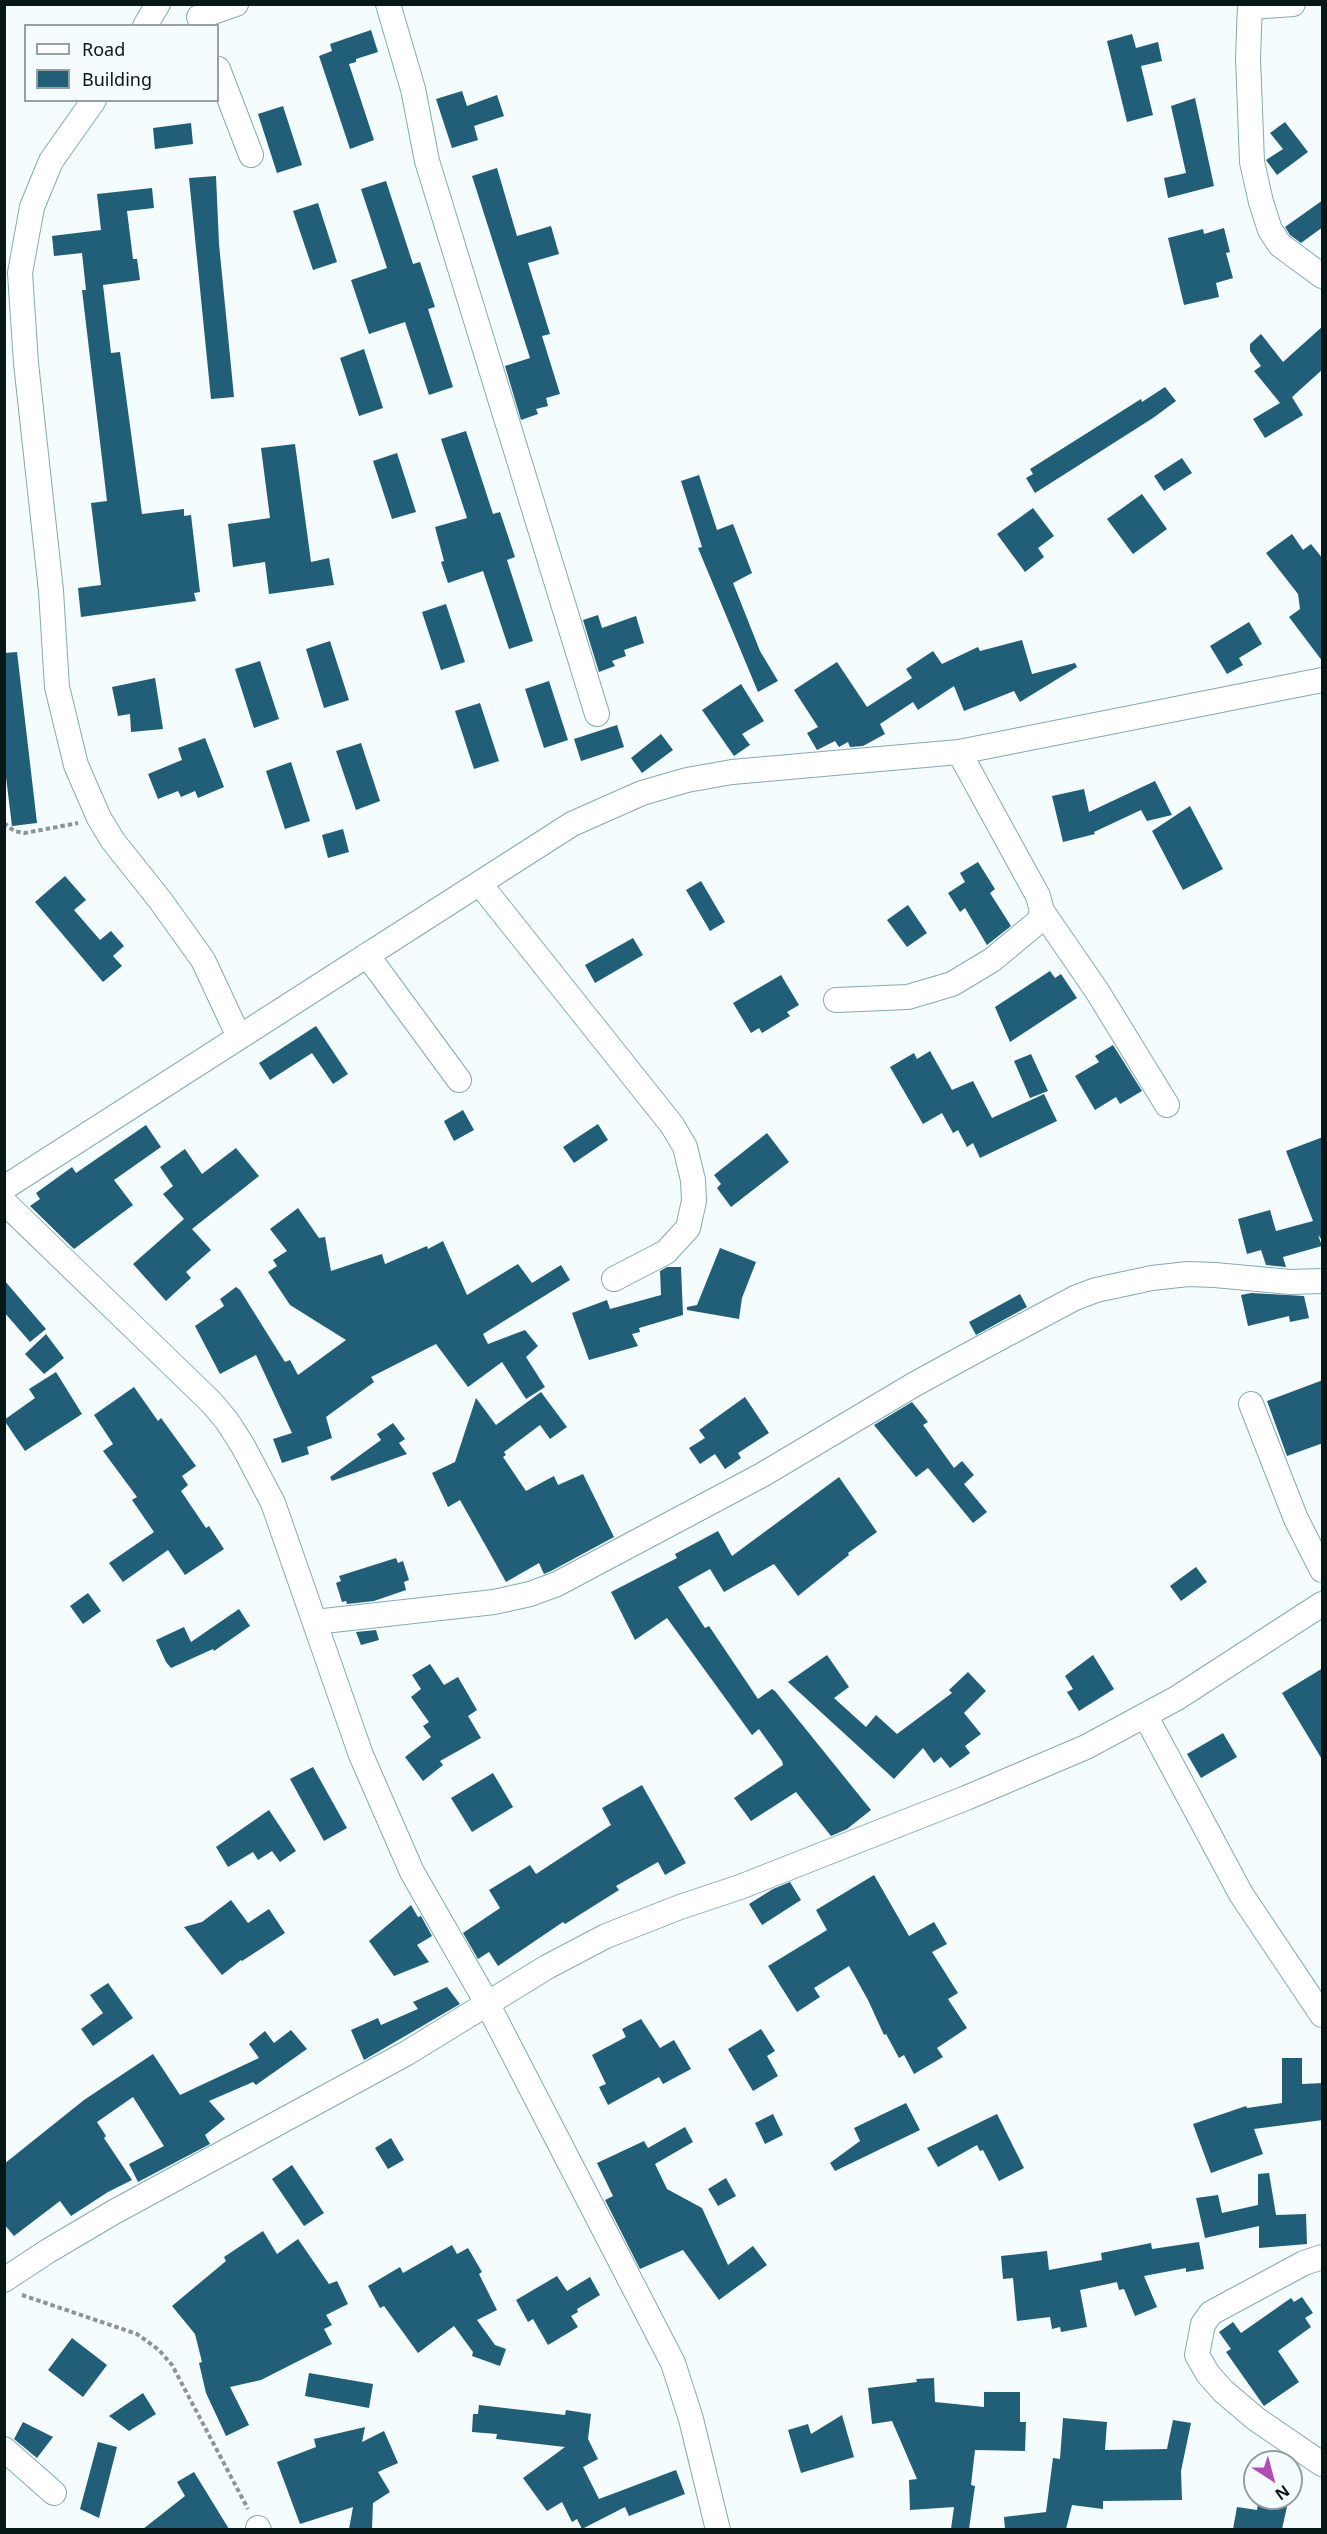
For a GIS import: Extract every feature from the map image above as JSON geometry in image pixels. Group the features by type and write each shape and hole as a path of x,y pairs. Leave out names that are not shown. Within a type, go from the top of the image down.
{"street":[{"path":"146,24 158,4"},
{"path":"198,16 236,4"},
{"path":"388,4 412,89 427,161 597,714"},
{"path":"1293,4 1250,6 1248,58 1252,162 1270,230 1280,245 1323,276"},
{"path":"219,72 251,155"},
{"path":"93,102 51,161 32,207 20,273 26,363 51,591 57,687 76,765 99,818 113,841 160,900 203,960 238,1037"},
{"path":"4,1188 572,824 642,793 687,780 732,772 959,752 1323,680"},
{"path":"959,752 1038,896 1042,911 1097,991 1167,1105"},
{"path":"480,884 672,1125 685,1147 694,1200 688,1228 666,1252 614,1279"},
{"path":"836,1000 909,997 952,984 992,960 1024,935 1039,921 1042,911"},
{"path":"368,955 459,1080"},
{"path":"4,1202 136,1327 211,1402 227,1420 273,1503 361,1755 412,1872 487,2003 673,2363 692,2419 718,2529"},
{"path":"315,1622 494,1602 530,1594 556,1584 762,1475 915,1384 981,1348 1074,1298 1096,1290 1131,1281 1188,1274 1290,1282 1323,1281"},
{"path":"1251,1404 1296,1520 1323,1570"},
{"path":"9,2286 48,2251 114,2212 407,2052 547,1967 606,1936 680,1907 740,1887 966,1798 1086,1747 1177,1698 1323,1604"},
{"path":"1145,1715 1241,1894 1323,2015"},
{"path":"1323,2257 1304,2263 1211,2313 1203,2324 1197,2355 1208,2374 1223,2391 1256,2419 1323,2464"},
{"path":"4,2449 54,2493"}],"path":[{"path":"4,823 14,831 25,833 56,829 99,818"},
{"path":"9,2286 136,2334 159,2349 172,2365 258,2529"}],"building":[{"path":"371,30 378,52 356,59 356,62 349,64 374,140 350,149 319,56 332,51 330,44"},
{"path":"1132,34 1136,48 1158,42 1162,61 1141,66 1153,115 1127,122 1107,41"},
{"path":"462,91 467,106 497,95 504,116 474,126 478,140 452,148 436,99"},
{"path":"1195,98 1214,186 1168,198 1164,178 1186,173 1171,106"},
{"path":"283,106 302,165 277,173 258,114"},
{"path":"1285,122 1308,152 1277,175 1266,160 1283,149 1270,133"},
{"path":"191,123 193,144 155,149 153,128"},
{"path":"497,168 517,236 551,226 559,254 528,263 550,334 542,336 560,394 546,398 548,406 536,409 538,414 521,420 505,366 530,358 472,176"},
{"path":"216,176 219,244 234,397 211,399 189,178"},
{"path":"386,181 413,264 420,262 435,307 428,309 453,387 429,395 405,322 369,334 351,280 387,268 361,189"},
{"path":"152,188 154,208 127,211 133,259 137,259 140,280 103,285 111,353 120,352 142,514 184,509 184,516 191,515 200,592 194,593 196,601 81,617 78,588 101,585 91,503 107,501 82,290 86,290 82,253 54,256 52,236 101,230 97,194"},
{"path":"1323,200 1323,227 1301,243 1290,235 1285,227"},
{"path":"318,203 337,262 313,270 293,211"},
{"path":"1224,228 1230,252 1226,253 1233,278 1216,283 1219,297 1184,305 1168,238 1203,229 1204,234"},
{"path":"1323,326 1323,369 1292,397 1303,415 1265,438 1253,419 1280,403 1254,371 1261,366 1250,351 1250,344 1261,334 1283,362"},
{"path":"364,349 383,408 359,416 340,358"},
{"path":"1165,387 1176,401 1035,493 1026,478 1033,474 1030,469 1141,399 1142,402"},
{"path":"466,431 493,514 500,512 515,557 507,560 533,641 509,649 483,571 448,583 441,562 444,561 435,527 467,518 441,439"},
{"path":"295,444 311,562 329,558 334,585 269,594 265,562 233,567 228,524 270,518 261,448"},
{"path":"397,453 416,512 392,519 373,461"},
{"path":"1182,458 1192,473 1164,491 1154,476"},
{"path":"699,475 717,530 733,524 752,573 733,583 760,651 778,681 758,692 698,548 702,547 681,481"},
{"path":"1142,494 1167,529 1133,554 1107,519"},
{"path":"1033,508 1054,536 1038,548 1044,557 1025,572 997,534"},
{"path":"1292,534 1303,550 1311,544 1323,559 1323,662 1289,617 1300,609 1298,594 1266,553"},
{"path":"446,604 465,662 441,670 422,612"},
{"path":"598,615 602,628 636,616 644,643 624,650 626,656 612,661 615,666 599,672 583,620"},
{"path":"1249,622 1262,644 1239,658 1243,665 1227,674 1210,646"},
{"path":"1022,640 1032,674 1075,663 1077,667 1020,702 1014,691 964,711 954,686 918,710 913,702 880,724 885,734 863,746 850,747 848,742 839,747 835,741 817,750 807,733 818,727 794,690 837,662 867,707 912,678 906,669 933,651 942,664 978,647 980,651"},
{"path":"330,641 349,700 324,708 306,649"},
{"path":"17,652 37,823 12,826 4,761 4,653"},
{"path":"260,661 279,719 254,728 235,669"},
{"path":"155,678 163,729 131,732 130,714 118,716 112,687"},
{"path":"549,681 568,740 544,748 525,689"},
{"path":"741,684 764,721 742,734 750,745 734,756 702,710"},
{"path":"480,703 499,761 474,769 455,711"},
{"path":"617,725 624,747 581,761 574,739"},
{"path":"661,734 673,750 642,773 631,758"},
{"path":"205,738 224,787 198,798 195,791 181,797 178,791 158,799 148,774 182,760 178,748"},
{"path":"361,743 380,801 356,810 336,751"},
{"path":"291,762 310,821 285,829 266,771"},
{"path":"1155,781 1172,815 1147,821 1141,810 1094,832 1095,834 1063,842 1052,796 1084,789 1089,812"},
{"path":"1190,806 1223,869 1183,890 1152,831"},
{"path":"343,829 349,852 328,858 322,835"},
{"path":"978,862 995,889 990,893 1011,926 987,945 965,908 960,912 948,893 965,882 960,873"},
{"path":"65,876 86,900 74,910 100,940 111,931 124,946 113,956 122,966 103,982 35,902"},
{"path":"701,881 725,922 710,931 686,890"},
{"path":"908,905 927,933 907,947 887,920"},
{"path":"633,938 643,955 595,983 585,965"},
{"path":"1050,971 1055,978 1061,974 1077,998 1010,1042 995,1007"},
{"path":"781,975 799,1005 787,1012 790,1016 762,1033 759,1028 751,1033 733,1003"},
{"path":"316,1026 348,1074 333,1084 312,1053 270,1080 259,1063"},
{"path":"1113,1045 1142,1091 1120,1104 1116,1097 1095,1110 1075,1076 1099,1062 1095,1056"},
{"path":"930,1051 952,1090 973,1081 992,1118 1044,1094 1057,1121 980,1158 973,1143 967,1147 958,1130 953,1133 942,1113 923,1124 890,1067 914,1053 917,1059"},
{"path":"1031,1054 1048,1091 1030,1098 1014,1061"},
{"path":"463,1110 474,1130 454,1141 444,1121"},
{"path":"598,1124 608,1140 574,1163 563,1147"},
{"path":"146,1125 161,1147 114,1180 133,1205 74,1249 30,1206 40,1199 36,1193 72,1167 76,1173"},
{"path":"767,1133 789,1162 731,1207 717,1188 721,1184 714,1175"},
{"path":"1323,1137 1323,1241 1318,1235 1322,1246 1283,1257 1286,1267 1266,1265 1261,1250 1247,1254 1238,1219 1270,1210 1276,1231 1313,1221 1286,1151"},
{"path":"236,1148 259,1176 192,1229 211,1250 186,1272 191,1278 166,1301 133,1264 184,1219 163,1194 173,1186 160,1167 185,1149 202,1174"},
{"path":"298,1208 319,1238 325,1237 331,1271 382,1254 385,1264 427,1246 428,1249 443,1241 467,1295 518,1264 532,1283 561,1265 570,1280 483,1334 488,1344 525,1330 538,1346 526,1357 545,1387 526,1399 502,1362 468,1387 436,1344 371,1377 374,1382 326,1417 332,1438 307,1447 309,1454 282,1463 273,1439 292,1433 256,1355 220,1374 195,1326 224,1306 220,1299 236,1287 285,1362 290,1360 298,1375 346,1340 290,1305 268,1272 277,1266 273,1260 287,1251 270,1229"},
{"path":"720,1248 756,1262 742,1298 739,1319 687,1310 687,1307 697,1305"},
{"path":"667,1267 681,1267 683,1315 639,1328 640,1332 632,1334 638,1346 589,1360 572,1313 607,1300 610,1309 661,1295 660,1271"},
{"path":"4,1280 46,1329 30,1342 4,1312"},
{"path":"1251,1293 1304,1296 1309,1318 1290,1322 1289,1316 1248,1326 1241,1295"},
{"path":"1020,1294 1027,1307 976,1335 969,1322"},
{"path":"46,1334 64,1358 44,1374 25,1354"},
{"path":"56,1372 82,1414 25,1451 4,1420 35,1398 29,1389"},
{"path":"1323,1380 1323,1443 1287,1456 1267,1401"},
{"path":"134,1387 158,1421 161,1418 196,1466 182,1476 188,1485 181,1491 206,1528 209,1526 224,1549 185,1575 168,1550 123,1582 109,1563 154,1532 132,1500 137,1497 103,1451 113,1444 94,1415"},
{"path":"541,1392 567,1427 550,1439 540,1425 504,1452 506,1455 503,1457 526,1491 554,1476 558,1485 583,1474 614,1537 544,1574 539,1563 506,1582 460,1500 448,1507 432,1473 455,1462 476,1398 496,1425"},
{"path":"745,1397 769,1433 738,1453 741,1458 725,1469 715,1454 700,1464 689,1448 705,1438 699,1430"},
{"path":"912,1402 928,1422 923,1425 954,1468 962,1461 974,1475 964,1484 987,1512 973,1523 928,1468 916,1477 874,1425"},
{"path":"393,1423 405,1439 399,1443 407,1454 332,1481 330,1477 381,1440 377,1434"},
{"path":"839,1477 877,1532 848,1553 849,1555 798,1596 774,1564 724,1592 710,1569 678,1587 705,1628 709,1626 758,1699 772,1689 775,1691 871,1810 847,1829 831,1836 796,1792 751,1821 734,1798 783,1765 782,1761 759,1729 752,1735 667,1618 635,1640 611,1592 677,1558 675,1554 718,1531 732,1556"},
{"path":"396,1558 398,1563 403,1561 409,1580 404,1582 406,1590 374,1601 347,1604 346,1601 342,1602 336,1583 341,1581 339,1576"},
{"path":"1196,1567 1207,1582 1181,1601 1170,1586"},
{"path":"88,1593 101,1611 83,1624 70,1606"},
{"path":"239,1609 250,1626 214,1651 213,1649 171,1668 166,1662 156,1640 184,1627 191,1642"},
{"path":"376,1630 379,1640 361,1645 356,1632"},
{"path":"827,1655 849,1687 834,1698 866,1727 876,1715 897,1734 952,1693 949,1690 968,1672 986,1691 964,1713 981,1734 965,1746 970,1753 950,1768 941,1757 934,1763 923,1748 894,1779 788,1682"},
{"path":"1093,1655 1114,1689 1079,1711 1067,1692 1073,1689 1065,1676"},
{"path":"430,1664 444,1685 458,1677 477,1710 468,1716 481,1738 440,1761 443,1765 423,1781 405,1757 431,1737 423,1726 429,1722 411,1697 421,1689 412,1675"},
{"path":"1323,1668 1323,1761 1282,1693"},
{"path":"1223,1733 1237,1757 1201,1778 1187,1754"},
{"path":"313,1767 347,1828 324,1841 290,1779"},
{"path":"493,1773 513,1807 472,1832 451,1798"},
{"path":"642,1785 686,1863 665,1875 658,1862 616,1886 619,1890 565,1924 563,1922 498,1966 489,1952 478,1959 463,1933 500,1908 489,1890 530,1865 536,1874 611,1825 602,1808"},
{"path":"269,1810 296,1851 280,1862 272,1851 258,1860 253,1852 228,1867 216,1847"},
{"path":"874,1875 909,1936 934,1922 947,1944 932,1952 958,1993 948,1999 967,2028 937,2048 943,2057 914,2074 904,2055 899,2058 886,2034 884,2035 849,1966 814,1988 820,1997 797,2012 768,1966 827,1930 816,1910"},
{"path":"790,1882 801,1900 762,1925 749,1904 773,1889"},
{"path":"231,1900 248,1923 269,1909 285,1933 241,1960 222,1975 184,1927 202,1922"},
{"path":"411,1905 418,1917 421,1916 432,1936 417,1945 429,1962 394,1976 369,1941"},
{"path":"108,1983 133,2018 93,2046 81,2029 103,2013 90,1995"},
{"path":"447,1987 460,2004 364,2060 351,2030 378,2018 381,2025 418,2009 413,2002"},
{"path":"641,2019 660,2048 674,2040 691,2069 663,2084 659,2077 608,2105 599,2087 606,2084 592,2055 626,2037 622,2029"},
{"path":"761,2029 775,2051 767,2056 778,2076 753,2091 728,2049"},
{"path":"291,2030 307,2049 256,2085 253,2082 209,2101 225,2119 205,2135 210,2144 138,2182 129,2164 164,2146 133,2097 97,2122 106,2136 104,2138 132,2180 108,2192 71,2216 60,2201 14,2236 4,2224 4,2164 84,2100 153,2054 180,2095 259,2058 249,2044 265,2031 274,2043"},
{"path":"1282,2058 1302,2058 1302,2084 1323,2083 1323,2120 1254,2129 1263,2154 1211,2173 1193,2124 1246,2106 1247,2108 1282,2103"},
{"path":"906,2103 920,2130 835,2171 830,2163 860,2141 854,2128"},
{"path":"773,2114 783,2135 765,2144 755,2123"},
{"path":"997,2114 1024,2168 999,2181 983,2150 980,2151 977,2145 938,2167 927,2148"},
{"path":"685,2127 693,2142 655,2164 667,2189 702,2208 728,2265 753,2246 767,2265 719,2300 683,2250 640,2269 605,2200 613,2196 597,2163 644,2141 648,2148"},
{"path":"391,2138 404,2160 388,2169 375,2148"},
{"path":"292,2165 324,2213 304,2226 272,2179"},
{"path":"1269,2173 1276,2215 1306,2214 1307,2244 1259,2248 1259,2226 1205,2238 1196,2198 1218,2195 1222,2213 1258,2205 1258,2174"},
{"path":"726,2178 736,2196 718,2206 708,2189"},
{"path":"263,2231 277,2254 298,2239 329,2284 337,2281 348,2304 326,2315 332,2325 324,2329 332,2344 261,2380 230,2387 249,2425 226,2436 206,2393 195,2334 172,2306 226,2261 224,2257"},
{"path":"1199,2242 1204,2269 1186,2272 1186,2268 1144,2276 1157,2307 1135,2316 1124,2289 1119,2290 1117,2282 1080,2290 1087,2327 1061,2332 1060,2327 1052,2329 1050,2317 1017,2321 1013,2278 1003,2279 1001,2256 1047,2251 1049,2270 1102,2260 1101,2253 1151,2243 1152,2249"},
{"path":"452,2245 457,2254 468,2248 482,2272 479,2274 497,2310 477,2320 495,2345 506,2349 500,2366 472,2356 473,2352 454,2326 418,2353 384,2306 380,2308 368,2286 400,2267 403,2273"},
{"path":"557,2276 567,2291 590,2277 600,2295 577,2309 578,2312 571,2316 578,2327 548,2345 533,2319 528,2322 516,2300"},
{"path":"1302,2297 1313,2313 1305,2318 1311,2327 1278,2351 1299,2382 1264,2406 1226,2352 1231,2349 1219,2332 1233,2322 1241,2333 1291,2298 1294,2302"},
{"path":"72,2338 107,2365 83,2397 48,2370"},
{"path":"309,2373 373,2384 369,2408 305,2396"},
{"path":"934,2378 935,2402 984,2407 984,2392 1020,2392 1020,2422 1026,2422 1025,2451 975,2450 971,2485 975,2486 969,2529 951,2529 954,2507 910,2510 909,2480 917,2479 892,2421 872,2424 868,2388"},
{"path":"143,2393 156,2414 129,2431 109,2416"},
{"path":"479,2405 565,2415 566,2410 591,2414 588,2439 598,2459 583,2467 599,2499 676,2470 685,2494 629,2516 625,2507 582,2529 577,2519 572,2522 562,2502 547,2511 523,2478 565,2447 496,2439 497,2434 472,2432 473,2414 478,2414"},
{"path":"842,2415 854,2457 801,2473 788,2430 808,2424 811,2434"},
{"path":"1063,2418 1107,2422 1105,2450 1167,2449 1173,2420 1191,2423 1181,2471 1182,2500 1103,2501 1103,2509 1072,2505 1066,2529 1005,2529 1004,2517 1046,2512 1053,2458 1060,2459"},
{"path":"23,2422 53,2437 37,2458 14,2439"},
{"path":"365,2427 362,2442 384,2431 398,2463 378,2472 390,2492 373,2503 372,2529 349,2529 353,2507 300,2524 277,2462 316,2447 314,2439"},
{"path":"98,2442 117,2447 99,2518 80,2509"},
{"path":"194,2472 229,2529 143,2529 185,2496 177,2482"},
{"path":"1237,2507 1243,2508 1243,2510 1286,2510 1282,2529 1233,2529"}]}
